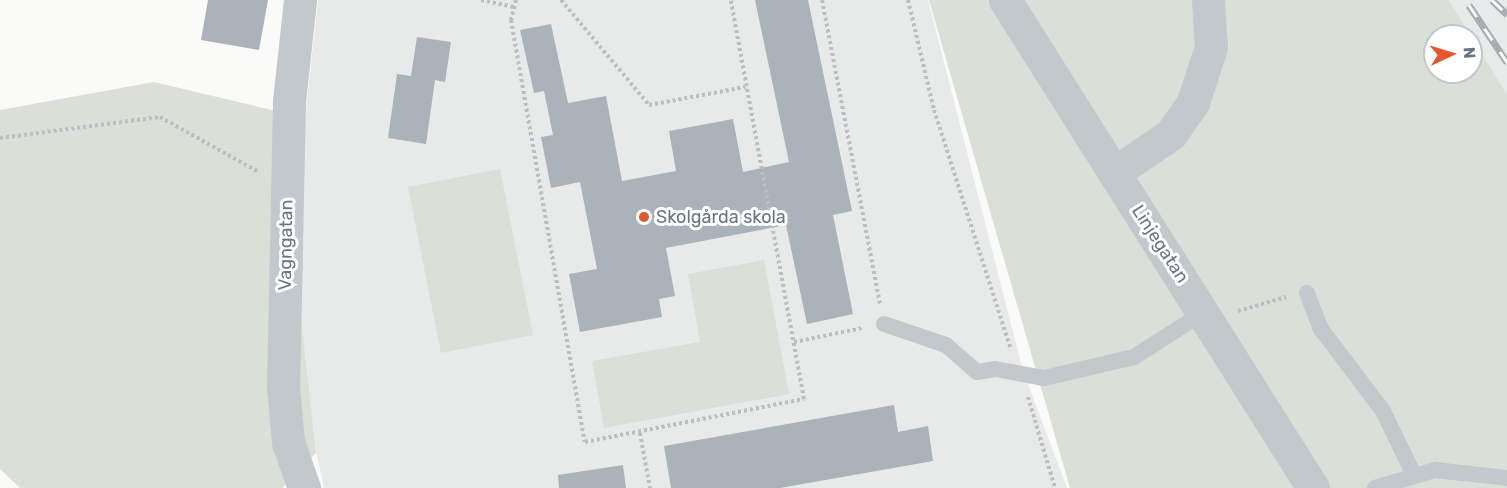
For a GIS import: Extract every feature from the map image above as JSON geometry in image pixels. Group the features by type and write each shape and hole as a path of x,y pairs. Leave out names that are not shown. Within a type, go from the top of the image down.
{"street":[{"name":"Vagngatan","path":"300,0 288,173 283,387 288,442 303,488"},
{"name":"Linjegatan","path":"1005,0 1314,488"},
{"path":"1114,173 1172,134 1193,102 1211,47 1208,0"}],"lane":[{"path":"1307,293 1321,329 1383,411 1413,473"},
{"path":"884,324 946,345 977,372 995,369 1020,376 1069,376 1125,361 1204,312"},
{"path":"1375,488 1413,473 1435,470 1507,478"}],"path":[{"path":"481,0 514,7"},
{"path":"516,0 511,20 585,442 804,399 730,0"},
{"path":"561,0 649,105 745,87"},
{"path":"794,342 884,324 822,0"},
{"path":"908,0 934,110 1055,488"},
{"path":"0,138 160,117 239,165 264,173 288,173"},
{"path":"640,433 650,488"}],"shaded area":[{"name":"Skolgårda skola","path":"318,0 928,0 1023,371 1067,488 324,488 308,415 302,328 305,118"},
{"path":"929,0 1449,0 1464,24 1423,24 1423,84 1483,84 1483,55 1507,94 1507,488 1070,488"},
{"path":"1449,0 1507,0 1507,94 1483,55 1483,24 1464,24"},
{"path":"154,82 305,118 302,328 316,453 282,488 20,488 0,469 0,110"},
{"path":"500,169 533,335 441,353 408,187"},
{"path":"764,260 789,394 604,428 592,361 700,342 688,274"}],"building":[{"path":"208,0 268,0 259,50 201,40"},
{"path":"755,0 808,0 852,211 833,215 853,314 807,324 786,225 666,248 675,296 659,299 662,317 580,332 569,274 597,269 580,182 551,188 541,137 553,135 544,91 534,93 520,30 551,24 568,103 606,96 622,181 676,171 669,131 733,119 743,172 789,162"},
{"path":"417,37 451,42 445,82 435,80 426,144 388,138 397,74 411,76"},
{"path":"894,405 898,432 928,426 933,461 780,488 671,488 664,446"},
{"path":"623,465 626,488 559,488 558,475"}],"railway":[{"path":"1492,0 1507,14"},
{"path":"1469,5 1507,62"}],"place":[{"name":"Skolgårda skola","path":"644,217"}]}
